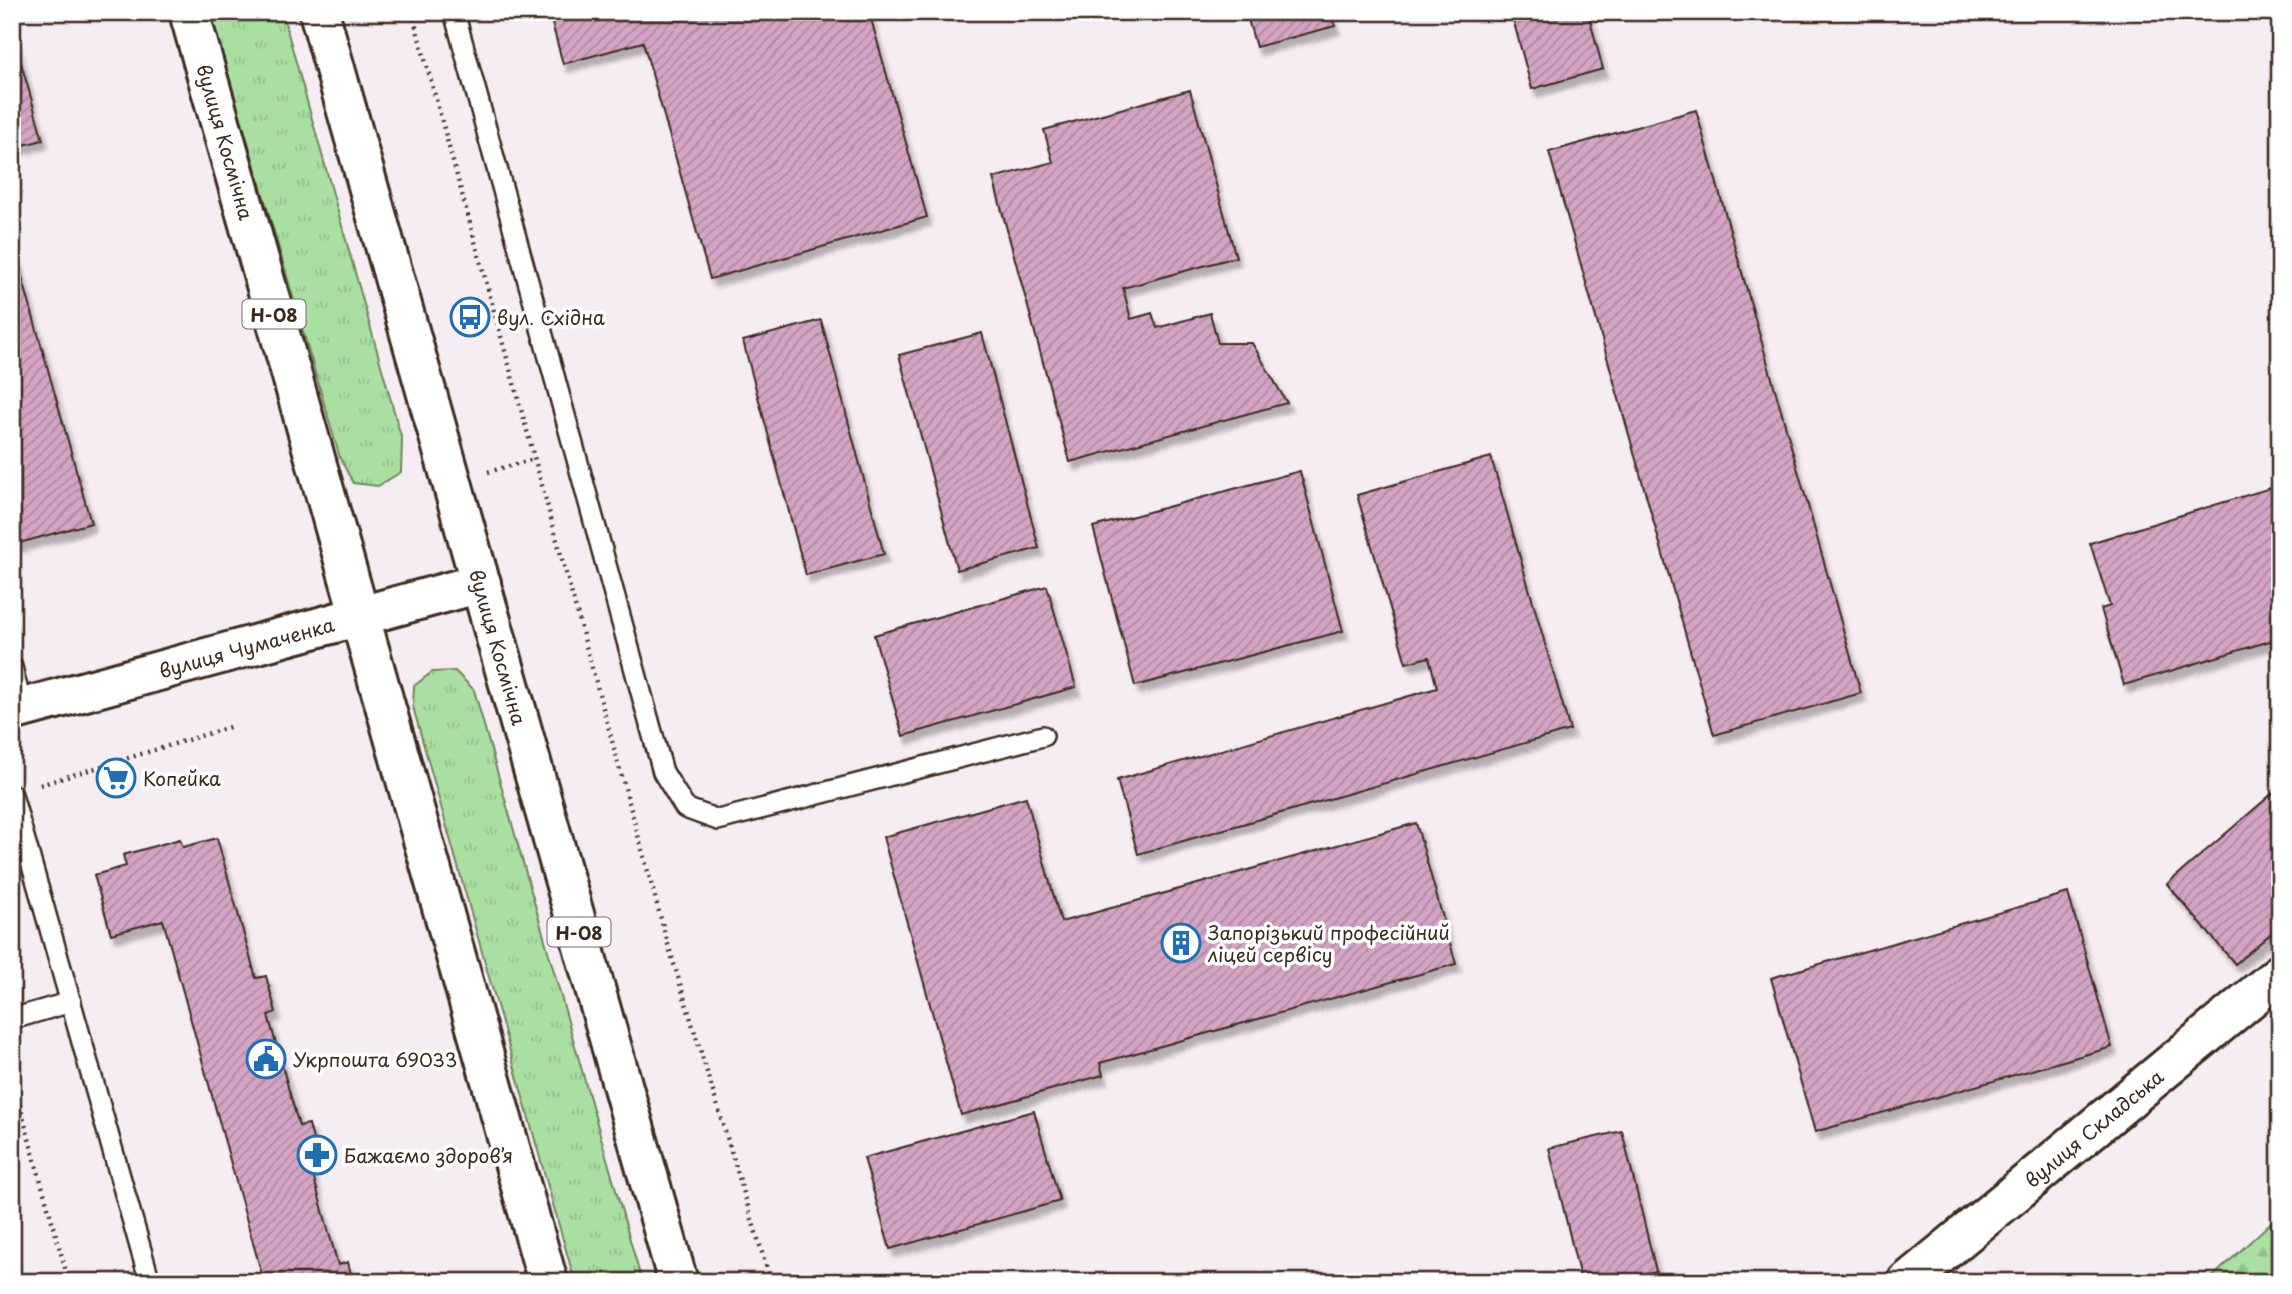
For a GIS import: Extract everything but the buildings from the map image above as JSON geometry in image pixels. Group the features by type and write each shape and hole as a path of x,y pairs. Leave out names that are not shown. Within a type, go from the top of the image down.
{"main road":[{"name":"вулиця Космічна","path":"189,12 548,1282"},
{"name":"вулиця Космічна","path":"319,12 678,1282"},
{"name":"вулиця Чумаченка","path":"17,709 481,583"},
{"name":"вулиця Складська","path":"1908,1282 2280,974"}],"lane":[{"path":"454,12 663,772 685,808 718,820 1043,736"},
{"path":"12,667 17,709"},
{"path":"12,795 150,1282"},
{"path":"12,1019 71,1002"}],"path":[{"path":"412,12 667,941 771,1282"},
{"path":"480,474 534,459"},
{"path":"38,785 233,726"},
{"path":"12,1078 69,1282"}],"green space":[{"path":"210,12 282,12 402,440 401,472 378,486 353,483 340,458"},
{"path":"455,671 474,690 642,1282 575,1282 413,707 414,686 432,672"},
{"path":"2280,1214 2280,1282 2207,1282"}],"place":[{"name":"вул. Східна","path":"470,317"},
{"name":"Копейка","path":"116,778"},
{"name":"Запорізький професійний ліцей сервісу","path":"1181,943"},
{"name":"Укрпошта 69033","path":"266,1059"},
{"name":"Бажаємо здоровʼя","path":"317,1155"}]}
